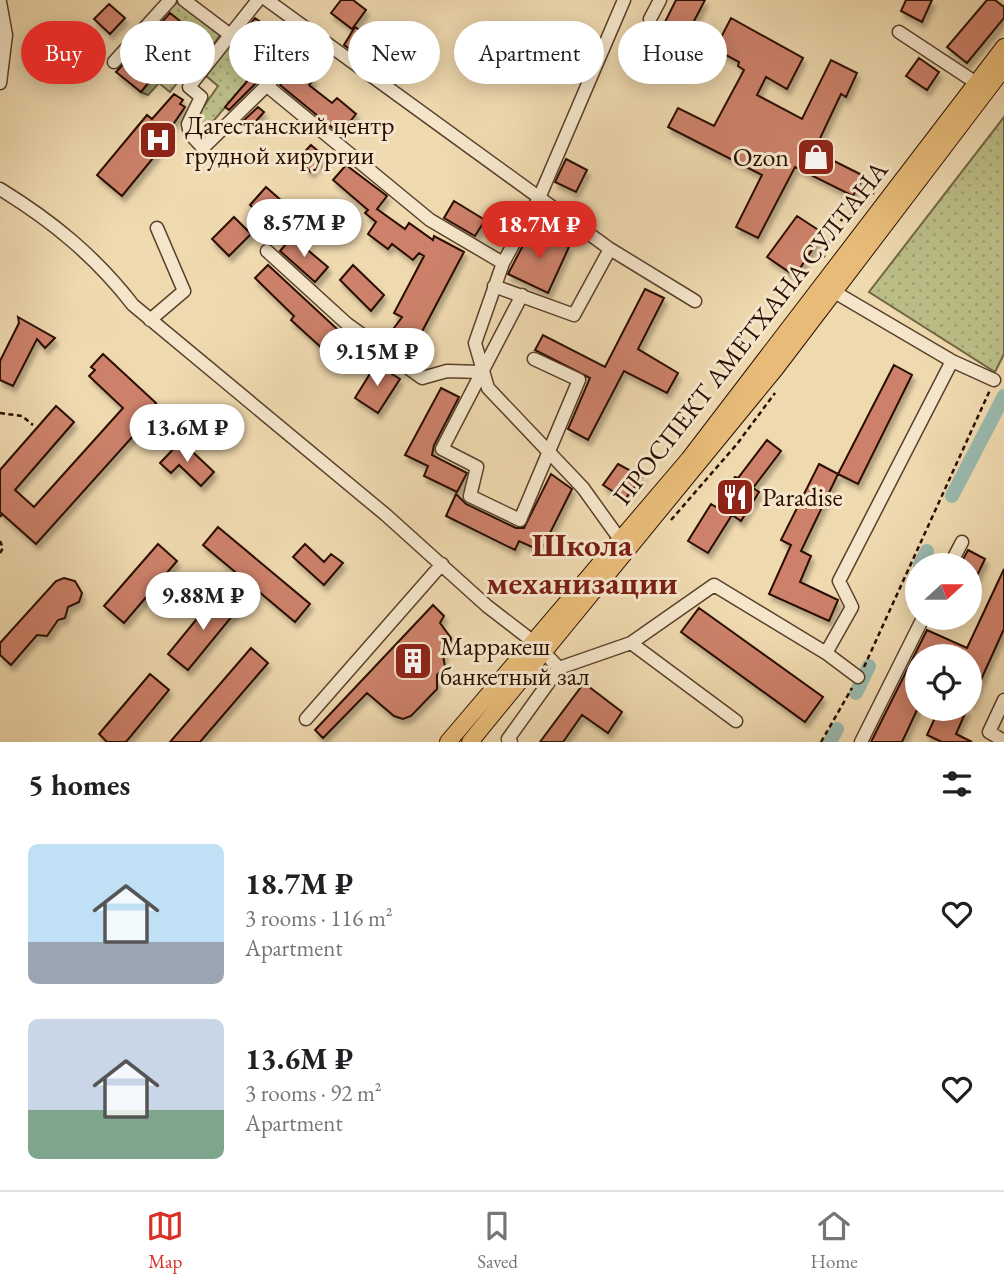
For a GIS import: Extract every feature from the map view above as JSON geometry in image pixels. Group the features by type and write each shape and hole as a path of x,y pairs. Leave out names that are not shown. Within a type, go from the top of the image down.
{"main road":[{"name":"ПРОСПЕКТ АМЕТХАНА СУЛТАНА","path":"448,742 540,648 624,545 820,283 982,87 1004,47"},
{"path":"624,545 834,293 982,87 1004,68"},
{"path":"470,742 540,648"}],"street":[{"path":"114,62 170,0"},
{"path":"184,0 229,34 189,88 201,97 188,124 190,134 203,148 266,85 430,220 503,263"},
{"path":"240,21 258,0"},
{"path":"268,0 295,21"},
{"path":"624,0 538,198 503,263 475,343 481,373 488,388 583,488 624,545"},
{"path":"650,19 660,0"},
{"path":"0,2 6,35 0,83"},
{"path":"899,32 982,87"},
{"path":"334,50 610,249 695,301"},
{"path":"0,189 69,236 112,278 132,305 442,564 487,606 540,648 559,668"},
{"path":"150,320 184,291 157,228"},
{"path":"494,285 574,315 610,249"},
{"path":"267,251 346,323 422,378 447,371 481,373"},
{"path":"820,283 952,361 994,380"},
{"path":"522,295 442,449 477,467 470,496 520,520 579,380 534,359"},
{"path":"826,653 852,607 839,581 952,361"},
{"path":"956,553 962,542"},
{"path":"306,719 442,564"},
{"path":"511,742 508,739 559,668 631,643 714,585 826,653 858,677"},
{"path":"861,742 917,630"},
{"path":"631,643 736,721"},
{"path":"1004,700 989,732 1004,741"}],"path":[{"path":"822,254 844,217 856,213 881,184"},
{"path":"821,742 878,641 994,380"},
{"path":"0,413 22,416 33,425"},
{"path":"0,541 3,548 0,553"}],"green space":[{"path":"180,1 204,21 179,21 166,10"},
{"path":"229,42 229,84 245,84 210,125 199,130 191,125 218,86 215,83 215,61"},
{"path":"147,84 158,84 148,95 141,92"},
{"path":"160,84 176,84 170,92"},
{"path":"1004,117 1004,354 995,372 869,292"}],"building":[{"path":"341,0 353,0 366,10 358,21 348,21 348,26 331,13"},
{"path":"676,0 705,0 694,21 666,21"},
{"path":"906,0 932,0 922,22 901,11"},
{"path":"987,0 995,0 1004,7 1004,18 967,63 947,47"},
{"path":"109,4 125,18 110,34 106,30 106,21 94,19"},
{"path":"170,13 180,21 163,21"},
{"path":"731,18 803,58 787,89 766,77 757,95 802,119 831,60 857,73 846,97 841,94 814,151 864,176 853,196 795,167 758,238 736,227 762,175 668,127 678,108 714,126 744,70 738,66 739,62 727,56 727,26"},
{"path":"919,58 939,72 927,90 906,76"},
{"path":"131,84 147,84 141,92"},
{"path":"245,84 255,84 229,110 225,107"},
{"path":"310,84 332,103 337,98 356,114 340,134 280,85"},
{"path":"174,94 183,100 180,104 185,107 168,132 172,135 122,196 97,175 147,115 152,119"},
{"path":"258,107 264,112 249,129 242,122"},
{"path":"311,145 325,157 311,172 297,160"},
{"path":"566,159 587,170 576,192 555,182"},
{"path":"346,165 387,196 377,209 405,229 409,223 433,240 434,236 464,252 416,343 424,348 420,355 425,358 420,366 385,340 402,317 394,313 424,256 419,253 413,260 392,244 388,249 368,234 376,222 365,213 368,210 333,180"},
{"path":"266,187 283,202 266,220 250,205"},
{"path":"454,201 485,220 475,236 444,218"},
{"path":"797,216 823,233 795,276 767,257"},
{"path":"234,217 251,234 229,256 212,239"},
{"path":"531,230 569,247 548,293 508,274"},
{"path":"292,237 328,267 315,282 280,251"},
{"path":"268,265 350,341 331,362 321,353 324,350 291,320 294,316 255,278"},
{"path":"353,265 384,295 371,311 340,280"},
{"path":"645,289 664,298 638,349 678,373 667,393 624,371 588,440 568,429 590,378 535,350 543,335 605,367"},
{"path":"18,317 55,338 45,348 37,339 13,386 0,380 0,361 19,323"},
{"path":"103,354 156,403 140,421 144,424 36,544 0,512 0,470 56,406 74,422 15,490 34,507 123,408 89,376 95,370 91,367"},
{"path":"376,364 400,379 378,413 355,398"},
{"path":"894,365 912,375 858,484 838,474"},
{"path":"441,388 459,397 434,445 432,455 467,473 457,492 424,476 428,466 405,455"},
{"path":"767,440 781,451 753,488 759,492 741,521 732,515 708,553 688,541 711,504 716,507 735,477 738,478"},
{"path":"181,441 214,472 201,486 179,465 171,473 160,463"},
{"path":"618,464 642,477 625,499 603,485"},
{"path":"819,464 838,474 801,551 811,556 800,582 838,600 829,621 769,594 791,545 781,540"},
{"path":"551,474 572,489 541,551 519,541 515,550 446,516 456,494 466,504 516,528 524,528"},
{"path":"218,527 310,604 295,622 203,545"},
{"path":"158,544 177,561 124,623 104,606"},
{"path":"305,544 324,562 331,554 343,563 324,585 293,557"},
{"path":"1004,569 1004,629 982,678 982,644 969,644 975,630 982,630 982,616"},
{"path":"64,578 75,581 82,593 79,602 68,607 65,618 58,620 47,636 37,635 11,665 0,655 0,643 56,581"},
{"path":"218,593 238,609 188,670 168,654"},
{"name":"Марракеш банкетный зал","path":"433,605 444,616 440,623 451,638 450,646 443,655 445,667 437,675 437,689 411,716 403,719 394,716 367,693 323,738 315,730"},
{"path":"699,608 823,697 805,722 681,632"},
{"path":"927,630 958,644 920,644"},
{"path":"251,648 268,663 200,742 170,742"},
{"path":"150,674 169,690 126,742 107,742 99,734"},
{"path":"905,674 905,721 912,721 902,742 871,742"},
{"path":"584,683 622,712 608,733 582,715 563,742 540,742"},
{"path":"933,721 962,721 956,734 972,742 942,742 927,735"}],"waterway":[{"path":"952,496 1004,396"},
{"path":"856,693 869,666"},
{"path":"830,742 837,729"}],"place":[{"name":"Дагестанский центр грудной хирургии","path":"158,140"},
{"name":"Ozon","path":"816,157"},
{"name":"Paradise","path":"735,497"},
{"name":"Марракеш банкетный зал","path":"413,661"}],"district":[{"name":"Школа механизации","path":"582,563"}]}
